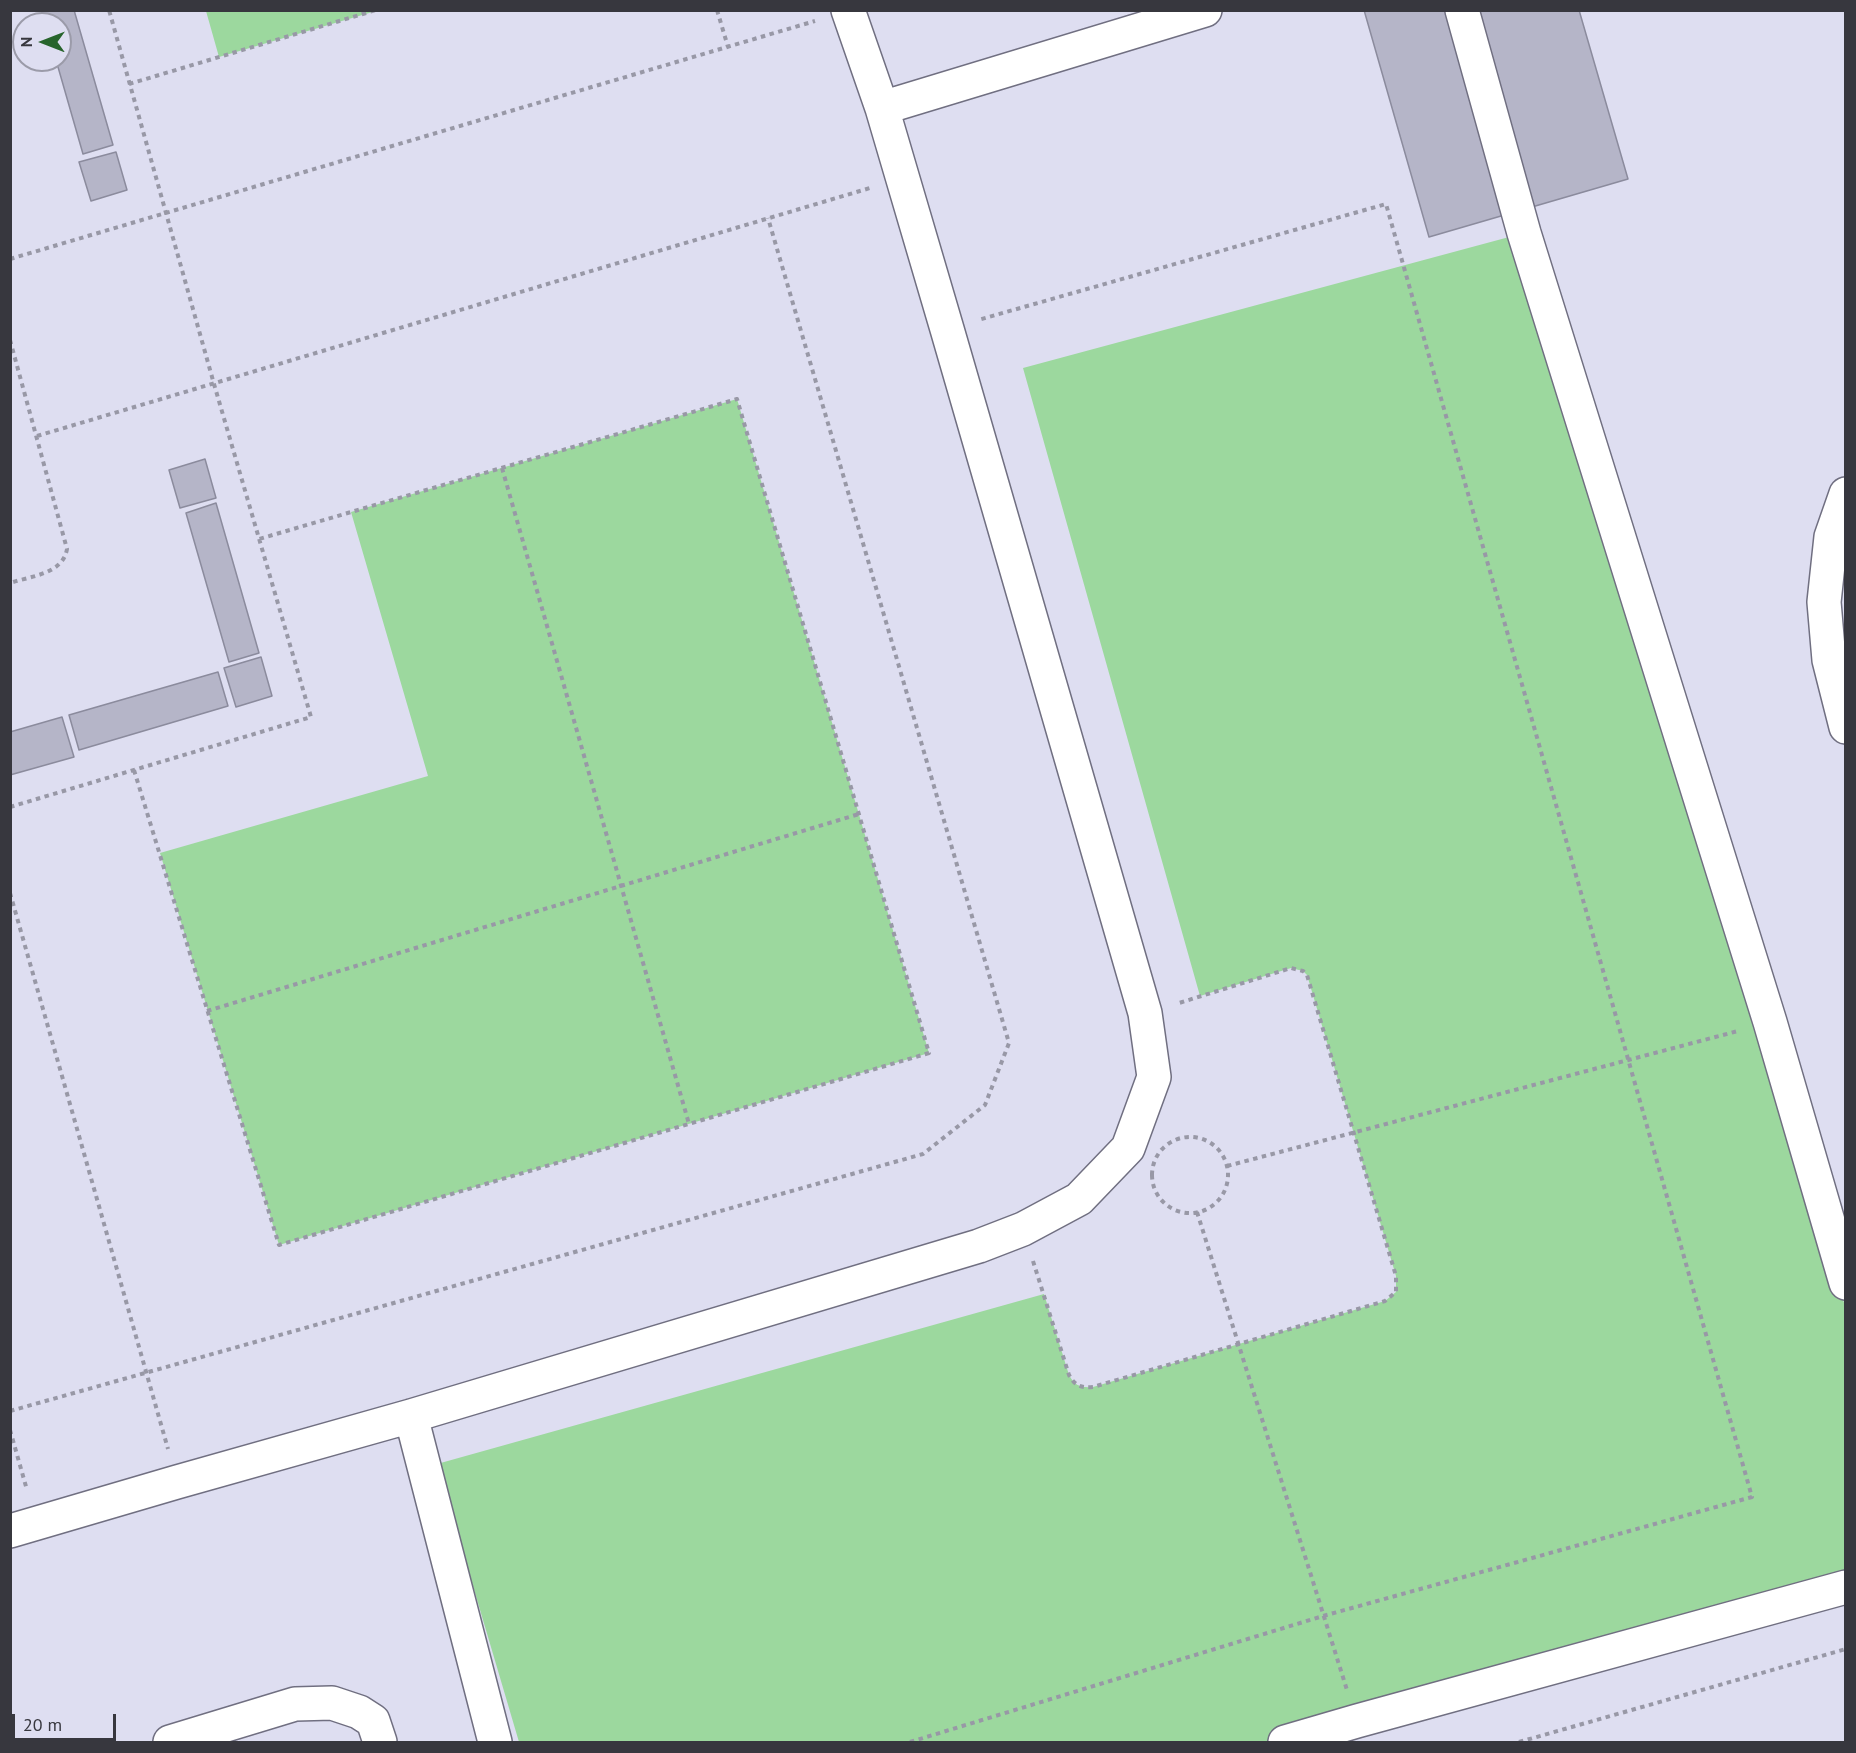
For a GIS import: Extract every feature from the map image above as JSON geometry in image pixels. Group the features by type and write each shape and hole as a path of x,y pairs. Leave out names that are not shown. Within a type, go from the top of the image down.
{"lane":[{"path":"882,108 1205,10"},
{"path":"1462,10 1524,233 1770,1022 1845,1283"},
{"path":"24,1528 411,1416 967,1249 1023,1229 1080,1199 1128,1148 1154,1077 1145,1013 882,108 848,11"},
{"path":"1845,494 1832,537 1824,602 1829,660 1845,727"},
{"path":"411,1416 495,1743"},
{"path":"1286,1743 1356,1721 1845,1587"},
{"path":"179,1741 295,1704 332,1703 359,1712 373,1721 380,1743"}],"path":[{"path":"10,807 311,717 109,10"},
{"path":"129,84 376,10"},
{"path":"717,10 728,47"},
{"path":"10,259 848,11"},
{"path":"37,436 902,179"},
{"path":"910,1743 1323,1616 1752,1497 1386,204 947,329"},
{"path":"10,1411 923,1154 985,1105 1009,1043 768,218"},
{"path":"10,340 65,541 66,557 55,569 10,583"},
{"path":"134,770 279,1245 929,1053 737,399 260,539"},
{"path":"502,468 689,1124"},
{"path":"207,1011 859,814"},
{"path":"10,893 177,1482"},
{"path":"1023,1229 1069,1375 1072,1382 1078,1386 1093,1387 1238,1345 1385,1301 1396,1292 1396,1276 1310,980 1303,970 1291,968 1145,1013"},
{"path":"1227,1166 1770,1022"},
{"path":"1190,1137 1202,1139 1213,1145 1222,1154 1227,1166 1226,1184 1219,1201 1209,1208 1185,1213 1173,1209 1156,1191 1153,1167 1167,1145 1178,1139 1190,1137"},
{"path":"1197,1212 1356,1721"},
{"path":"10,1430 24,1528"},
{"path":"1519,1743 1845,1649"}],"green space":[{"path":"206,10 376,11 219,57"},
{"path":"1524,233 1761,1036 1845,1306 1845,1587 1285,1742 519,1742 437,1464 1044,1294 1069,1375 1076,1384 1082,1387 1093,1387 1385,1301 1396,1292 1396,1276 1307,975 1303,971 1291,968 1200,996 1023,368"},
{"path":"737,399 929,1053 279,1245 160,853 428,776 351,512"}],"building":[{"path":"41,10 74,10 113,145 83,154 59,72 72,72 72,12 42,12"},
{"path":"1364,10 1579,10 1628,179 1429,237"},
{"path":"116,152 127,190 91,201 79,162"},
{"path":"205,459 216,498 180,508 169,470"},
{"path":"216,503 259,653 229,662 186,513"},
{"path":"261,657 272,696 236,707 224,668"},
{"path":"218,672 228,706 79,750 69,715"},
{"path":"62,717 74,757 10,775 10,732"}]}
